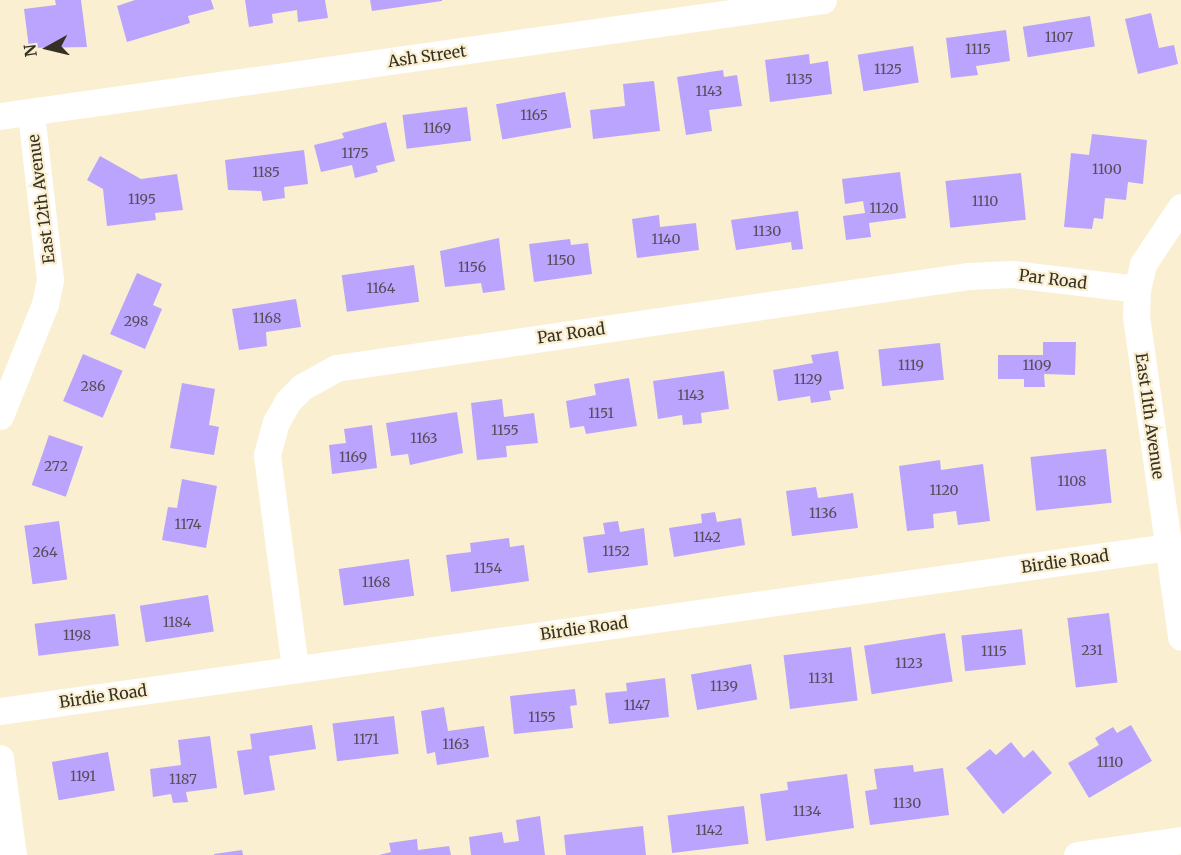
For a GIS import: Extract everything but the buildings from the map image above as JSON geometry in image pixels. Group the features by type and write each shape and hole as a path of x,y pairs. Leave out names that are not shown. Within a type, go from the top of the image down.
{"street":[{"name":"Ash Street","path":"31,112 823,0"},
{"name":"East 12th Avenue","path":"0,116 31,112 50,280 45,304 0,416"},
{"name":"East 11th Avenue","path":"1181,207 1150,250 1137,289 1136,316 1181,637"},
{"name":"Par Road","path":"295,668 267,455 276,422 288,401 302,387 336,368 969,276 1012,274 1137,289"},
{"name":"Birdie Road","path":"0,711 1168,547"},
{"path":"0,758 13,855"},
{"path":"1077,855 1181,840"}]}
